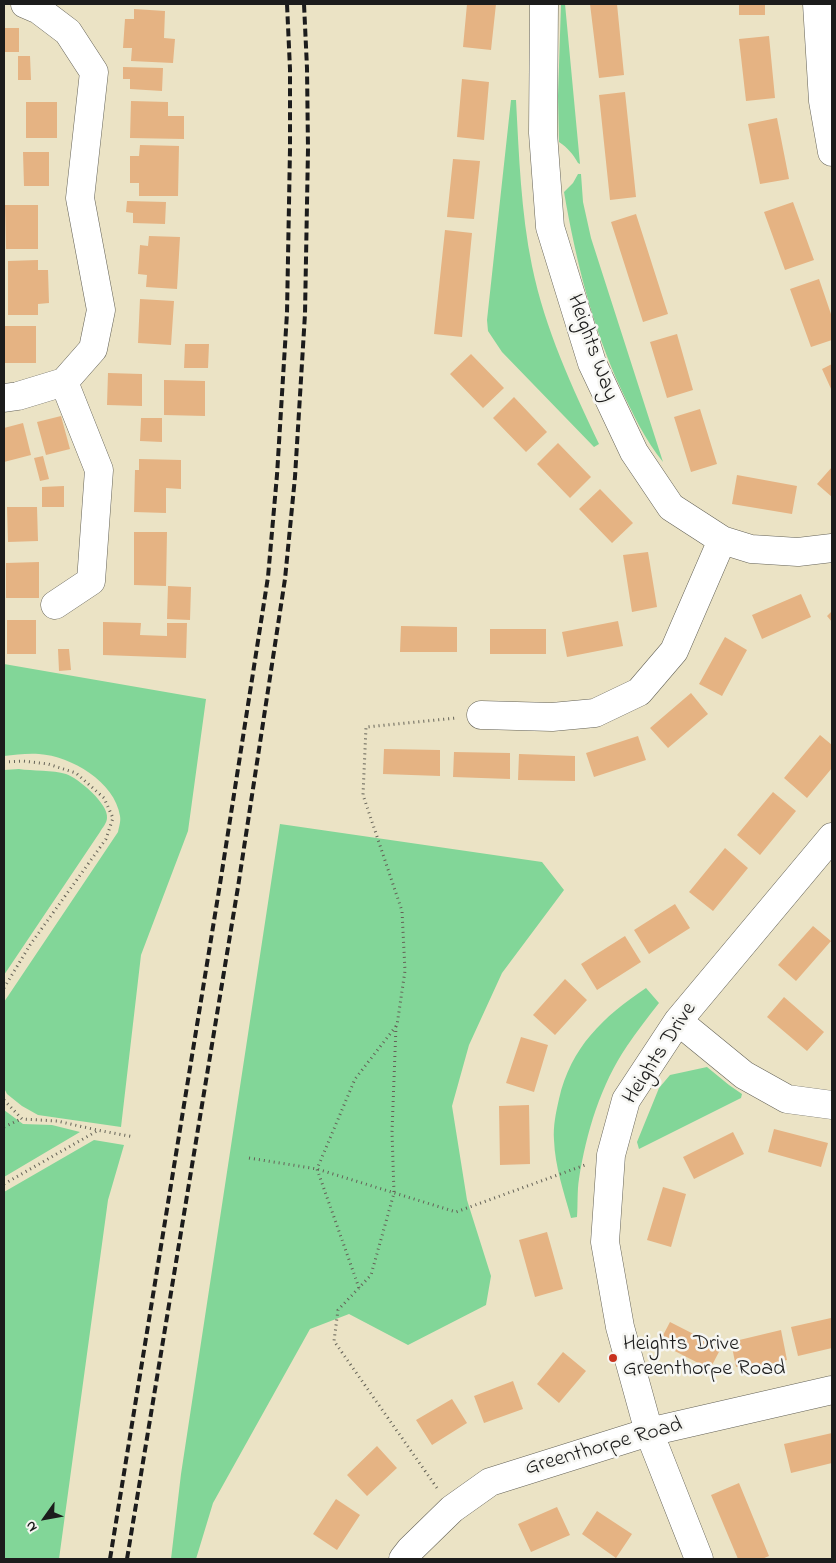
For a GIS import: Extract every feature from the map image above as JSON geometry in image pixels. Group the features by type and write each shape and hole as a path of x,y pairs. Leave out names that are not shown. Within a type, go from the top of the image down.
{"street":[{"path":"4,398 18,396 64,382 93,350 101,310 80,198 94,72 68,32 39,10 25,4"},
{"name":"Heights Way","path":"544,4 543,133 550,226 592,363 634,452 671,507 722,540 751,549 798,552 832,548"},
{"path":"817,4 823,101 832,152"},
{"path":"55,605 100,584 99,470 64,382"},
{"path":"481,715 552,717 595,713 639,692 674,651 722,540"},
{"name":"Heights Drive","path":"699,1559 649,1432 620,1327 605,1242 611,1155 626,1100 678,1020 832,837"},
{"path":"678,1020 744,1076 787,1098 832,1105"},
{"name":"Greenthorpe Road","path":"410,1556 452,1508 490,1482 649,1432 832,1390"}],"path":[{"path":"452,1508 334,1342 338,1310 371,1275 394,1193 392,1132 396,1025 405,970 402,911 363,795 366,727 481,715"},
{"path":"4,762 23,761 48,764 76,773 104,798 114,818 106,839 48,918 4,988"},
{"path":"359,1288 317,1169 355,1079 396,1025"},
{"path":"4,1100 22,1119"},
{"path":"4,1127 22,1119 56,1121 134,1137"},
{"path":"4,1184 98,1130"},
{"path":"248,1158 317,1169 456,1212 611,1155"}],"green space":[{"path":"561,4 565,4 580,164 568,149 559,142 558,96"},
{"path":"511,100 516,100 523,205 532,266 544,312 560,357 599,444 594,447 502,352 488,331 487,320"},
{"path":"578,174 581,174 583,202 591,238 663,462 645,436 621,389 593,317 574,243 564,192 573,183"},
{"path":"4,664 206,699 188,831 141,955 121,1127 38,1115 22,1106 7,1094 4,1088 4,1002 118,832 120,816 110,792 90,773 77,766 64,760 39,754 4,756"},
{"path":"19,769 55,772 71,776 98,799 106,812 107,818 100,832 4,975 4,770"},
{"path":"280,824 542,862 564,890 502,973 469,1045 452,1106 467,1200 491,1276 486,1305 408,1345 349,1314 310,1329 213,1503 196,1559 171,1559 181,1474"},
{"path":"646,988 659,1003 627,1046 602,1093 590,1127 582,1162 578,1184 577,1217 571,1218 558,1170 554,1140 556,1114 564,1080 580,1049 591,1035 616,1010"},
{"path":"707,1067 742,1094 741,1098 639,1149 637,1142 659,1088 670,1075"},
{"path":"4,1110 23,1124 52,1125 80,1132 4,1177"},
{"path":"94,1140 124,1145 108,1200 59,1559 4,1559 4,1192"}],"building":[{"path":"467,4 496,4 491,50 463,47"},
{"path":"590,4 617,4 624,75 599,78"},
{"path":"739,4 765,4 765,15 739,15"},
{"path":"134,9 165,11 164,38 175,39 173,63 131,61 132,48 123,48 125,19 134,19"},
{"path":"4,28 19,28 19,52 4,52"},
{"path":"769,36 775,98 746,101 739,39"},
{"path":"18,56 30,56 31,80 18,80"},
{"path":"123,67 163,68 162,91 130,89 130,79 123,79"},
{"path":"462,79 489,82 484,140 457,137"},
{"path":"625,92 636,197 610,200 599,95"},
{"path":"131,101 168,102 168,116 184,116 184,139 130,138"},
{"path":"26,102 57,102 57,138 26,138"},
{"path":"777,118 789,179 760,184 748,124"},
{"path":"140,145 179,146 178,196 139,196 139,183 130,183 130,156 139,156"},
{"path":"23,152 49,152 49,186 24,186"},
{"path":"453,159 480,161 474,219 447,217"},
{"path":"127,201 166,202 165,224 133,223 133,213 126,212"},
{"path":"793,202 814,260 785,270 764,212"},
{"path":"5,205 38,205 38,249 6,249"},
{"path":"636,214 668,314 643,322 611,222"},
{"path":"445,230 472,233 462,337 434,334"},
{"path":"149,236 180,237 177,289 146,287 147,275 138,274 140,245 148,246"},
{"path":"38,260 38,270 48,270 49,303 38,304 38,315 8,315 8,261"},
{"path":"819,279 832,317 832,340 811,347 790,289"},
{"path":"140,299 174,301 171,345 138,343"},
{"path":"4,326 36,326 36,363 4,363"},
{"path":"677,334 693,390 667,398 650,342"},
{"path":"185,344 209,344 208,368 184,368"},
{"path":"471,354 504,388 483,408 450,374"},
{"path":"832,364 832,391 822,369"},
{"path":"108,373 142,374 142,406 107,405"},
{"path":"164,380 205,381 205,416 164,415"},
{"path":"514,397 547,432 526,452 493,418"},
{"path":"700,409 717,464 691,472 674,417"},
{"path":"61,416 70,449 46,455 37,422"},
{"path":"141,418 162,418 162,442 140,441"},
{"path":"23,423 31,455 4,462 4,428"},
{"path":"558,443 591,477 570,498 537,464"},
{"path":"43,456 49,479 40,481 34,458"},
{"path":"139,459 181,460 181,489 166,488 166,513 134,512 135,470 139,470"},
{"path":"832,467 832,497 817,484"},
{"path":"737,475 797,486 792,514 732,504"},
{"path":"64,486 64,507 42,507 42,487"},
{"path":"600,489 633,523 612,543 579,509"},
{"path":"7,507 37,507 38,541 8,542"},
{"path":"134,532 167,532 166,586 134,585"},
{"path":"648,552 657,607 632,612 623,555"},
{"path":"39,562 39,598 6,598 6,563"},
{"path":"168,586 191,587 190,620 167,619"},
{"path":"801,594 811,617 762,639 752,615"},
{"path":"832,611 832,622 827,616"},
{"path":"7,620 36,620 36,654 7,654"},
{"path":"618,621 623,646 567,657 562,632"},
{"path":"103,622 141,623 140,635 167,636 167,623 187,623 186,658 103,655"},
{"path":"401,626 457,627 457,652 400,652"},
{"path":"490,629 546,629 546,654 490,654"},
{"path":"725,637 747,650 722,696 699,684"},
{"path":"58,649 69,649 71,670 59,671"},
{"path":"691,693 708,714 668,748 650,728"},
{"path":"820,735 832,745 832,768 807,798 784,778"},
{"path":"638,736 646,760 594,777 586,753"},
{"path":"384,749 440,750 440,776 383,774"},
{"path":"454,752 510,753 510,779 453,777"},
{"path":"519,754 575,756 575,781 518,780"},
{"path":"773,792 796,811 760,855 737,835"},
{"path":"725,848 748,868 713,911 689,892"},
{"path":"675,904 690,928 649,954 634,930"},
{"path":"813,926 831,941 796,981 778,965"},
{"path":"625,936 641,962 597,990 581,964"},
{"path":"565,979 587,1000 555,1035 533,1015"},
{"path":"784,997 824,1032 807,1051 767,1017"},
{"path":"521,1037 548,1045 534,1092 506,1083"},
{"path":"529,1105 530,1164 500,1165 499,1106"},
{"path":"774,1129 828,1143 821,1167 768,1152"},
{"path":"733,1132 744,1154 694,1179 683,1157"},
{"path":"663,1187 686,1194 671,1247 647,1240"},
{"path":"547,1232 563,1289 535,1297 519,1240"},
{"path":"831,1318 832,1348 798,1356 791,1327"},
{"path":"670,1322 721,1348 710,1369 659,1343"},
{"path":"781,1330 787,1360 747,1369 747,1365 736,1367 731,1342"},
{"path":"563,1352 586,1371 559,1403 537,1384"},
{"path":"513,1381 523,1409 484,1423 474,1396"},
{"path":"452,1399 467,1423 432,1445 416,1420"},
{"path":"832,1433 832,1463 791,1473 784,1444"},
{"path":"377,1446 397,1468 367,1496 347,1475"},
{"path":"739,1483 769,1556 762,1559 738,1559 711,1495"},
{"path":"336,1499 360,1515 337,1550 313,1534"},
{"path":"557,1507 570,1535 531,1552 518,1524"},
{"path":"597,1511 632,1534 616,1558 582,1534"}],"railway":[{"path":"110,1559 268,577 277,475 287,313 290,149 290,69 287,4"},
{"path":"127,1559 238,887 285,579 295,477 305,314 308,149 304,4"}],"place":[{"name":"Heights Drive Greenthorpe Road","path":"613,1358"}]}
